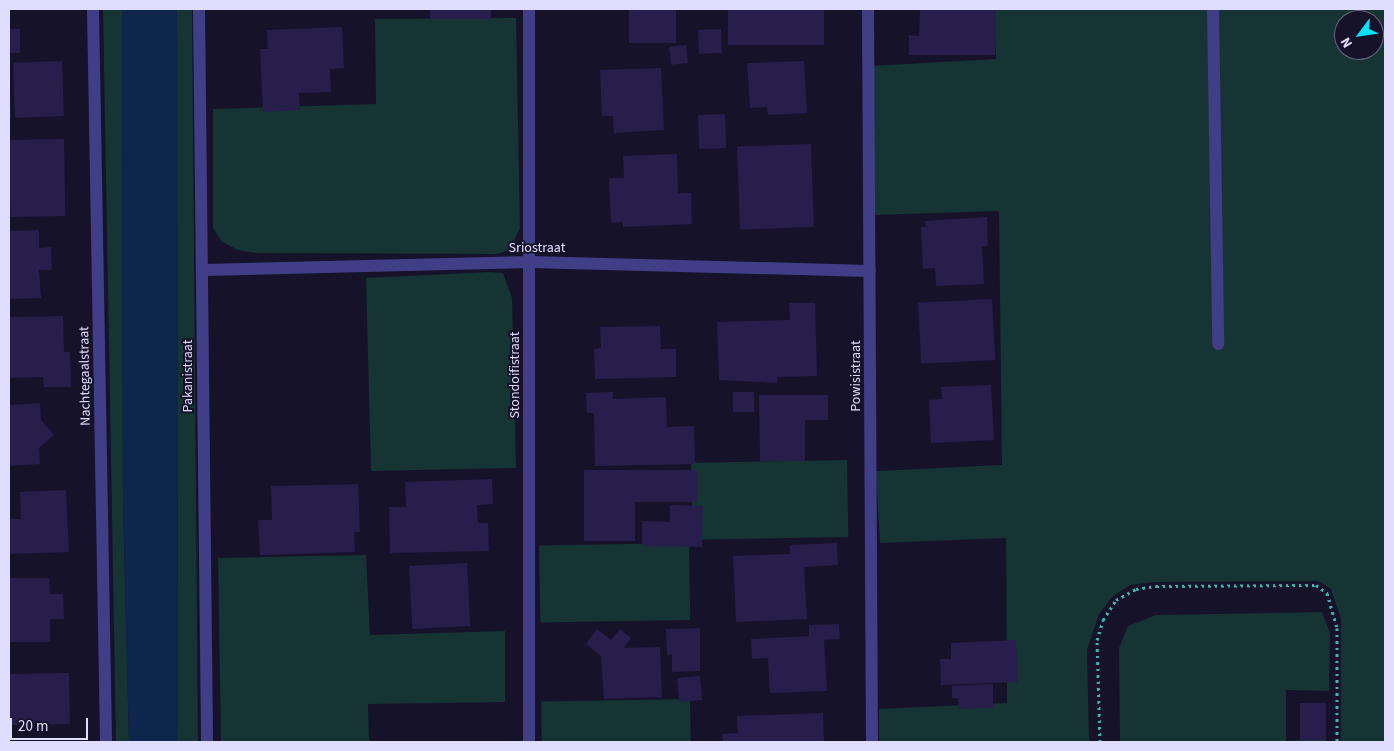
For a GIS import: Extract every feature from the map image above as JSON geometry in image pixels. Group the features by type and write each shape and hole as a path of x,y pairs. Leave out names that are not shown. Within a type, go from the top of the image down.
{"street":[{"name":"Nachtegaalstraat","path":"93,9 106,742"},
{"name":"Pakanistraat","path":"199,9 203,270 206,742"},
{"name":"Stondoifistraat","path":"529,742 530,9"},
{"name":"Powisistraat","path":"868,9 872,742"},
{"path":"1213,9 1218,344"},
{"name":"Sriostraat","path":"203,270 530,262 870,271"}],"path":[{"path":"1100,742 1097,640 1103,620 1116,600 1136,590 1156,586 1316,586 1327,593 1334,610 1337,628 1336,742"}],"green space":[{"path":"103,9 122,9 123,501 129,742 116,742"},
{"path":"177,9 192,9 198,742 178,742"},
{"path":"994,9 1385,9 1385,742 1341,742 1341,619 1331,589 1318,581 1155,582 1130,585 1112,597 1099,614 1087,650 1089,742 879,742 879,709 1007,703 1006,538 880,543 876,471 1002,465 999,211 874,215 871,66 996,59"},
{"path":"516,18 520,228 510,249 498,254 256,253 238,250 222,242 213,228 213,109 376,104 375,19"},
{"path":"489,272 503,273 512,298 516,468 371,471 366,278"},
{"path":"847,460 848,537 692,540 691,463"},
{"path":"689,543 690,620 540,623 539,546"},
{"path":"366,555 370,635 505,631 505,702 368,704 369,742 221,742 218,558"},
{"path":"1322,612 1330,633 1329,691 1286,690 1286,741 1326,739 1326,742 1120,742 1119,648 1128,626 1156,615"},
{"path":"690,699 691,742 542,742 541,702"}],"water":[{"path":"122,9 177,9 178,742 129,742 123,501"}],"building":[{"path":"430,9 491,9 491,19 430,19"},
{"path":"629,9 676,9 676,43 629,43"},
{"path":"728,9 824,9 824,45 728,45"},
{"path":"920,9 996,9 995,55 909,55 909,35 919,36"},
{"path":"342,27 344,68 330,69 331,92 299,93 300,110 263,112 260,49 268,49 267,30"},
{"path":"9,29 20,29 20,53 9,53"},
{"path":"721,29 722,53 699,54 698,30"},
{"path":"686,45 688,63 671,65 669,47"},
{"path":"62,61 64,116 15,118 13,63"},
{"path":"804,61 807,113 768,115 767,107 750,108 747,63"},
{"path":"661,68 664,130 614,133 613,116 602,116 600,70"},
{"path":"10,95 11,117 9,117"},
{"path":"725,114 726,148 699,149 698,115"},
{"path":"64,139 65,216 10,217 9,140"},
{"path":"811,144 814,227 740,230 737,147"},
{"path":"677,154 678,193 691,193 692,224 623,227 623,222 611,223 609,178 624,178 623,156"},
{"path":"987,217 988,246 982,246 984,284 936,286 935,268 923,269 921,227 926,227 925,221"},
{"path":"39,230 39,248 51,247 52,270 39,270 41,298 9,299 9,231"},
{"path":"992,299 995,360 921,364 918,303"},
{"path":"789,303 815,303 817,376 777,377 777,383 719,380 717,322 790,320"},
{"path":"63,316 64,352 70,352 71,387 44,387 43,377 9,378 9,317"},
{"path":"660,326 661,349 676,349 676,377 595,379 594,349 601,348 600,327"},
{"path":"991,385 994,440 931,443 929,400 942,399 941,387"},
{"path":"613,392 613,399 666,397 667,427 694,426 695,464 595,466 594,413 587,413 586,393"},
{"path":"733,392 754,392 754,412 733,412"},
{"path":"759,395 828,395 828,420 805,420 805,461 760,461"},
{"path":"40,403 41,420 54,435 39,448 40,464 9,466 9,405"},
{"path":"584,470 697,470 697,502 635,502 635,541 584,541"},
{"path":"492,479 493,504 477,505 478,523 488,523 489,551 390,553 389,507 406,507 405,482"},
{"path":"358,484 360,532 354,532 355,552 260,555 258,520 272,520 271,486"},
{"path":"66,490 69,552 9,554 9,519 21,519 20,492"},
{"path":"670,505 703,506 702,547 642,546 642,521 670,522"},
{"path":"837,543 838,565 804,567 807,619 736,622 733,556 790,554 790,545"},
{"path":"467,563 470,626 412,629 409,566"},
{"path":"9,578 49,578 50,594 63,594 64,619 50,619 50,642 9,642"},
{"path":"839,624 840,639 824,640 827,691 770,693 768,658 752,659 751,639 809,636 809,625"},
{"path":"700,628 700,671 672,672 672,654 667,655 666,629"},
{"path":"597,629 611,640 620,629 631,638 623,648 660,647 662,697 604,699 601,656 586,644"},
{"path":"1016,640 1018,682 941,685 940,659 951,659 951,643"},
{"path":"69,673 70,724 10,725 9,674"},
{"path":"700,676 702,700 679,702 677,678"},
{"path":"993,684 993,708 959,709 958,698 952,698 952,686"},
{"path":"1300,703 1326,703 1326,740 1300,740"},
{"path":"823,713 824,741 837,742 723,742 722,734 738,733 737,716"}]}
